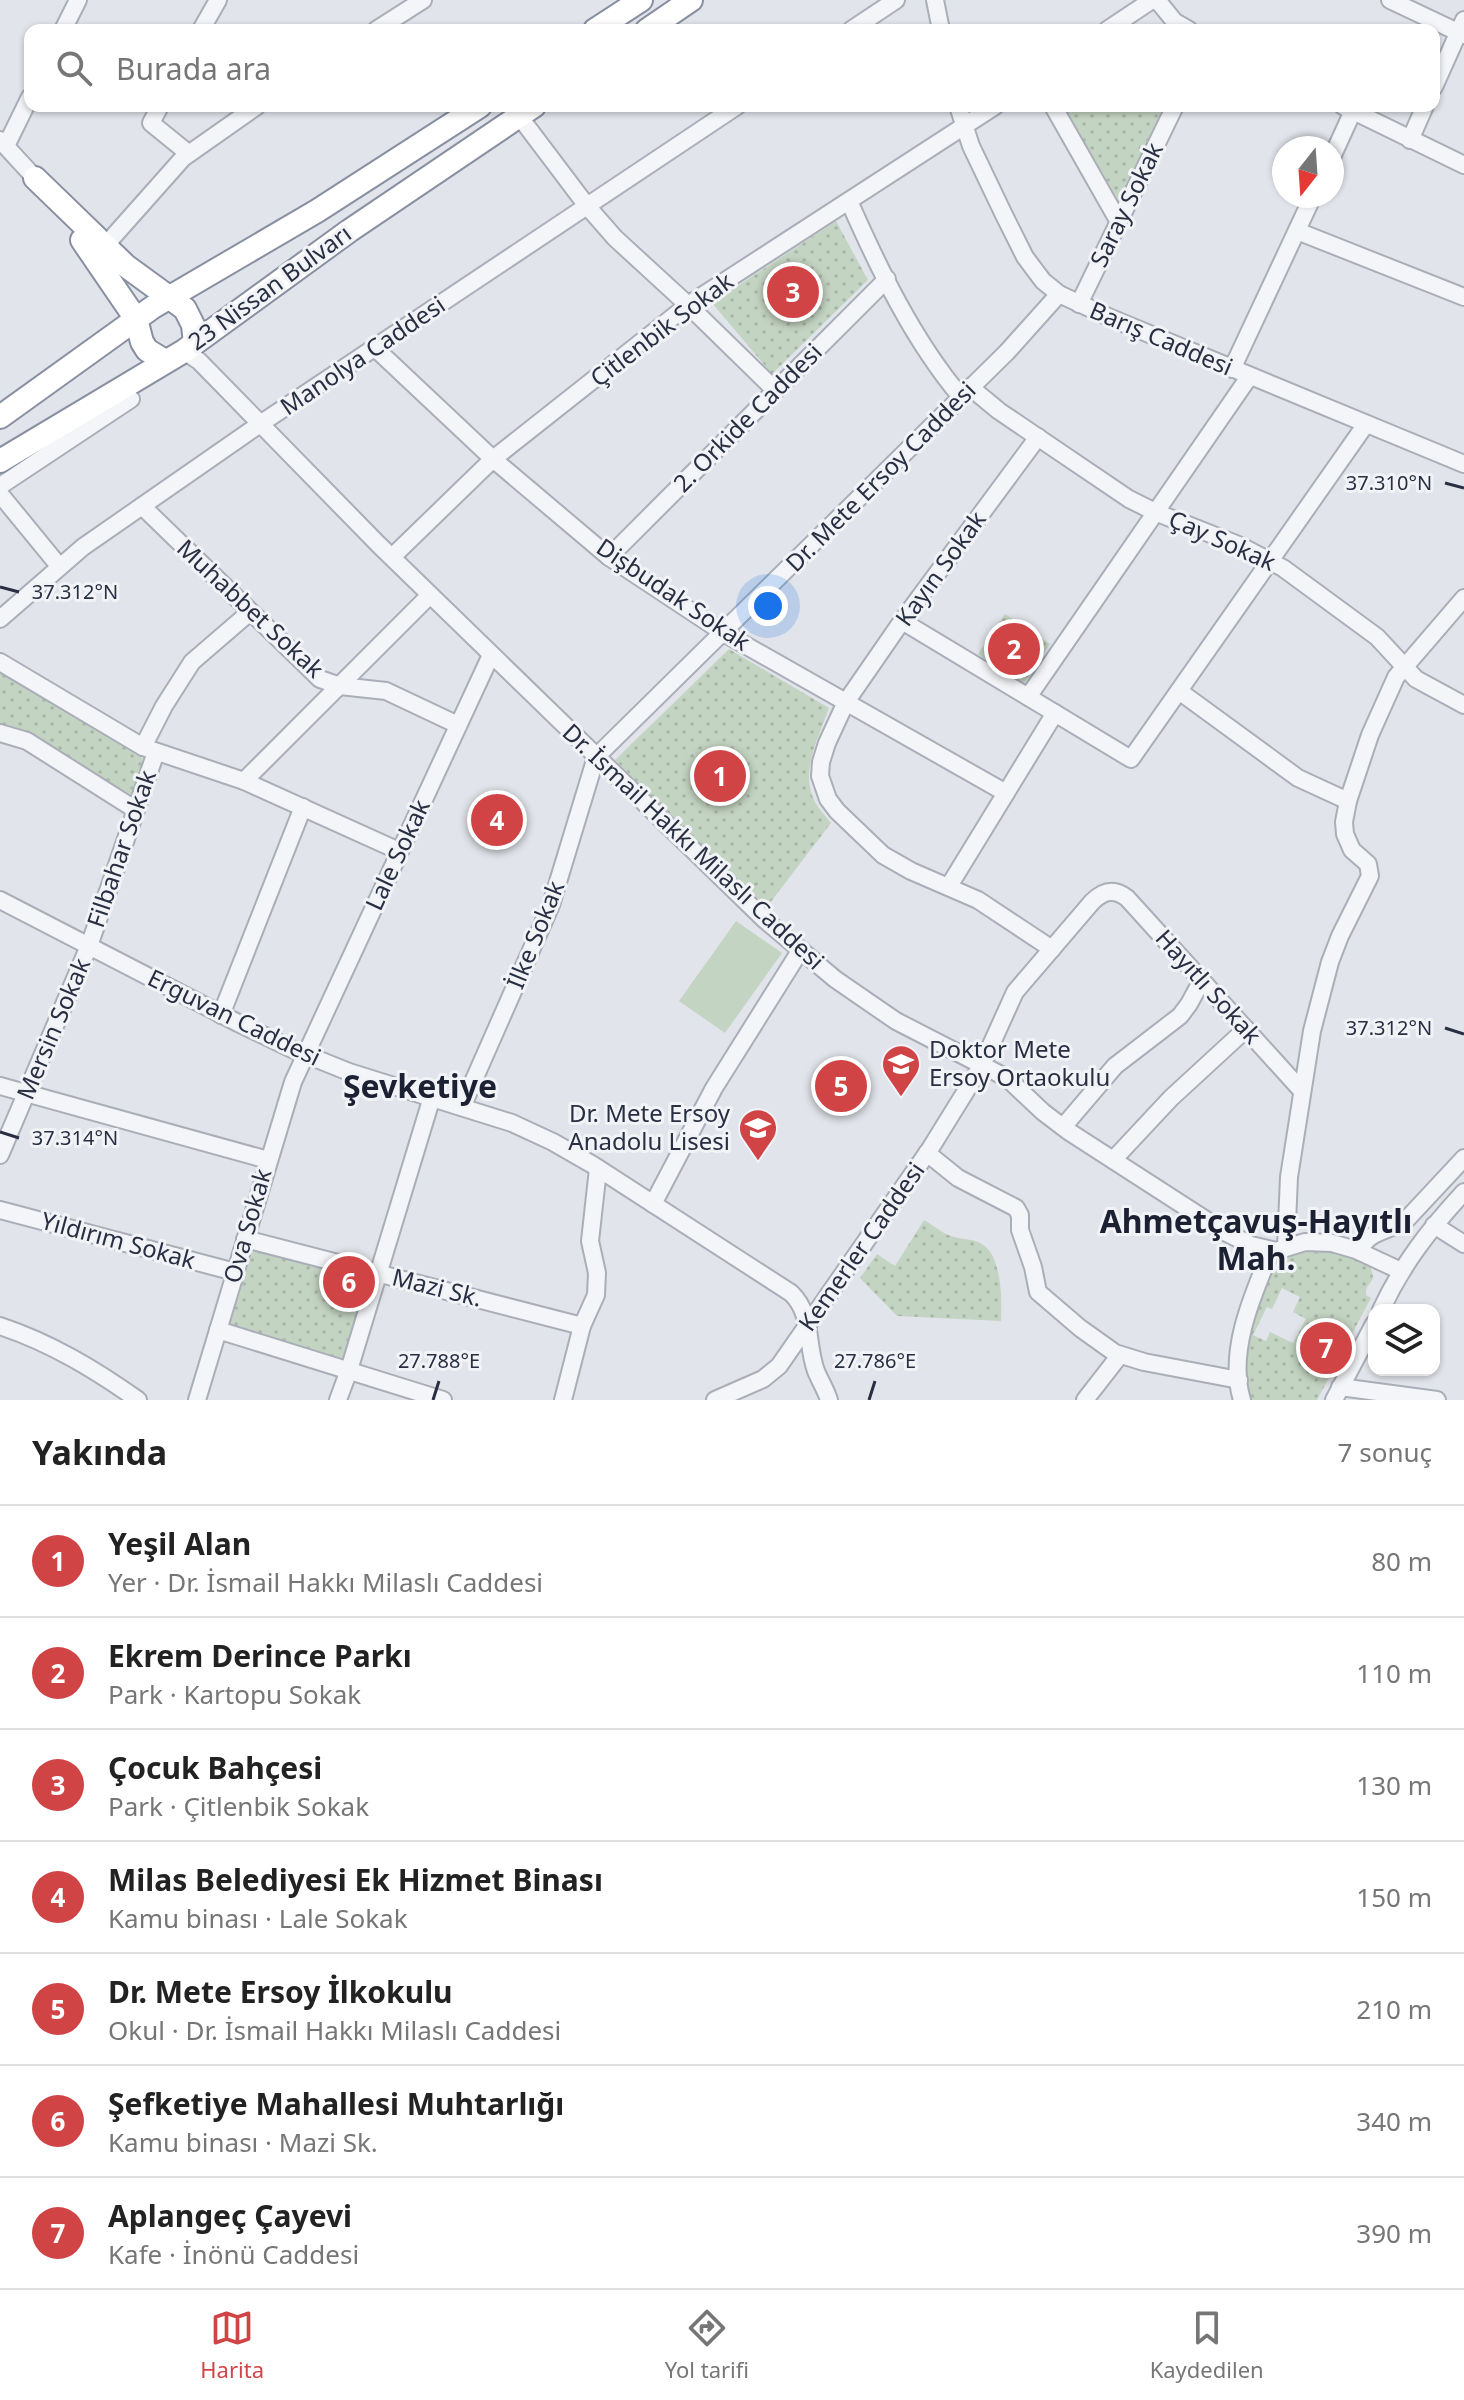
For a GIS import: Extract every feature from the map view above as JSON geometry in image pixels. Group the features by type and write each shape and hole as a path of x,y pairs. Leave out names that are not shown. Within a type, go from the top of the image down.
{"highway":[{"path":"604,24 641,0"},
{"path":"656,24 691,0"},
{"name":"23 Nissan Bulvarı","path":"170,297 317,211 471,112"},
{"name":"23 Nissan Bulvarı","path":"0,461 181,352 349,231 526,112"},
{"path":"35,178 104,247 170,297 190,317 193,325 181,352 147,350 136,319 113,282 35,178"},
{"path":"0,417 170,297"}],"street":[{"path":"66,24 78,0"},
{"path":"204,24 218,0"},
{"path":"385,24 423,0"},
{"path":"860,24 896,0"},
{"path":"935,0 940,24"},
{"path":"1116,24 1154,0 1178,24"},
{"path":"1390,0 1462,29 1440,75"},
{"path":"24,107 3,143 35,178"},
{"path":"157,112 151,123 188,153"},
{"path":"104,247 188,153 248,112"},
{"path":"528,112 587,206 625,247 775,390"},
{"name":"Manolya Caddesi","path":"0,619 59,566 142,506 728,112"},
{"name":"Barış Caddesi","path":"960,112 1025,257 1043,281 1059,294 1249,377 1464,464"},
{"name":"Çitlenbik Sokak","path":"392,557 493,459 688,305 986,112"},
{"path":"1056,112 1119,222"},
{"name":"Saray Sokak","path":"1079,304 1172,112"},
{"path":"1339,136 1347,112"},
{"path":"1354,112 1464,165"},
{"path":"1410,140 1422,112"},
{"name":"Çay Sokak","path":"849,201 887,279 940,372 1129,499 1271,560 1365,627 1416,679 1464,705"},
{"path":"1232,369 1308,208"},
{"path":"1297,231 1464,297"},
{"name":"2. Orkide Caddesi","path":"609,557 887,279"},
{"name":"Dr. Mete Ersoy Caddesi","path":"596,757 1027,332 1059,294"},
{"name":"Dişbudak Sokak","path":"375,348 493,459 609,557 724,633 1006,793"},
{"name":"Dr. İsmail Hakkı Milaslı Caddesi","path":"181,352 199,361 491,655 800,951 896,1021 1007,1078 1063,1127 1223,1231 1251,1245 1279,1249"},
{"path":"1028,697 1249,377"},
{"path":"0,486 131,399"},
{"path":"902,621 1131,759 1366,424"},
{"name":"Kayın Sokak","path":"1038,437 846,702 835,722 821,762 820,776 828,799 837,811 883,855 994,910 1052,949"},
{"path":"0,494 59,566"},
{"name":"Muhabbet Sokak","path":"142,506 320,679 340,686 386,691 458,725"},
{"path":"244,781 430,595"},
{"path":"1242,1400 1239,1380 1242,1329 1254,1292 1279,1249 1312,1031 1330,962 1370,876 1368,864 1352,850 1345,834 1348,801 1387,692 1403,667 1464,598"},
{"name":"Filbahar Sokak","path":"89,946 136,810 149,749 164,706 192,662 250,612"},
{"name":"Lale Sokak","path":"304,1054 491,655"},
{"path":"0,662 149,749 244,781 399,851"},
{"path":"1179,691 1298,778 1348,801"},
{"path":"949,886 1055,713"},
{"path":"0,733 27,741 136,810"},
{"name":"İlke Sokak","path":"462,1107 551,905 596,757"},
{"path":"221,1015 303,807"},
{"name":"Hayıtlı Sokak","path":"1110,891 1127,898 1302,1091"},
{"name":"Kemerler Caddesi","path":"715,1400 763,1379 779,1366 927,1153 982,1065 1015,992 1092,902 1110,891"},
{"name":"Erguvan Caddesi","path":"0,900 221,1015 304,1054 349,1072 534,1132 598,1169 800,1301 815,1369 829,1400"},
{"name":"Mersin Sokak","path":"0,1155 89,946"},
{"path":"653,1204 714,1088 800,951"},
{"path":"1063,1127 1115,1066 1180,1016 1202,980"},
{"path":"1113,1160 1171,1098 1246,1029"},
{"name":"Ova Sokak","path":"197,1400 268,1160 304,1054"},
{"path":"0,1086 268,1160"},
{"path":"338,1400 432,1097"},
{"path":"927,1153 958,1178 1016,1208 1038,1292 1080,1328 1120,1355 1239,1380"},
{"path":"1359,1251 1367,1238 1408,1218 1464,1158"},
{"path":"563,1400 582,1326 598,1284 590,1241 598,1169"},
{"path":"1384,1304 1401,1271 1434,1225 1464,1192"},
{"name":"Yıldırım Sokak","path":"0,1210 235,1272"},
{"path":"1434,1225 1464,1244"},
{"name":"Mazi Sk.","path":"245,1239 582,1326"},
{"path":"1279,1249 1294,1244 1332,1243 1359,1251 1401,1271"},
{"path":"0,1326 52,1346 102,1374 138,1400"},
{"path":"218,1330 443,1400"},
{"path":"1368,1335 1337,1394 1437,1400"},
{"path":"1085,1400 1120,1355"}],"green space":[{"path":"1067,112 1162,112 1119,201"},
{"path":"836,221 868,280 772,374 712,303"},
{"path":"1005,614 1050,644 1023,685 978,654"},
{"path":"729,649 829,708 812,755 809,779 815,802 831,823 766,908 615,760"},
{"path":"0,671 141,756 145,766 131,795 30,734 0,725"},
{"path":"736,921 782,953 725,1033 679,1001"},
{"path":"924,1220 948,1235 978,1242 989,1250 999,1279 1001,1321 897,1316 860,1278 877,1254 895,1266"},
{"path":"254,1247 367,1278 342,1363 229,1327"},
{"path":"1319,1249 1343,1252 1370,1264 1373,1277 1366,1295 1371,1298 1317,1400 1250,1400 1245,1386 1246,1336 1268,1278 1292,1253","holes":["1282,1288 1300,1297 1293,1312 1306,1319 1293,1343 1270,1332 1266,1341 1253,1335 1267,1307 1272,1309"]}],"place":[{"name":"Çocuk Bahçesi","path":"793,292"},
{"name":"Ekrem Derince Parkı","path":"1014,649"},
{"name":"Yeşil Alan","path":"720,776"},
{"name":"Milas Belediyesi Ek Hizmet Binası","path":"497,820"},
{"name":"Dr. Mete Ersoy İlkokulu","path":"841,1086"},
{"name":"Doktor Mete Ersoy Ortaokulu","path":"901,1098"},
{"name":"Dr. Mete Ersoy Anadolu Lisesi","path":"758,1162"},
{"name":"Şefketiye Mahallesi Muhtarlığı","path":"349,1282"},
{"name":"Aplangeç Çayevi","path":"1326,1348"}],"district":[{"name":"Şevketiye","path":"420,1087"},
{"name":"Ahmetçavuş-Hayıtlı Mah.","path":"1256,1240"}]}
